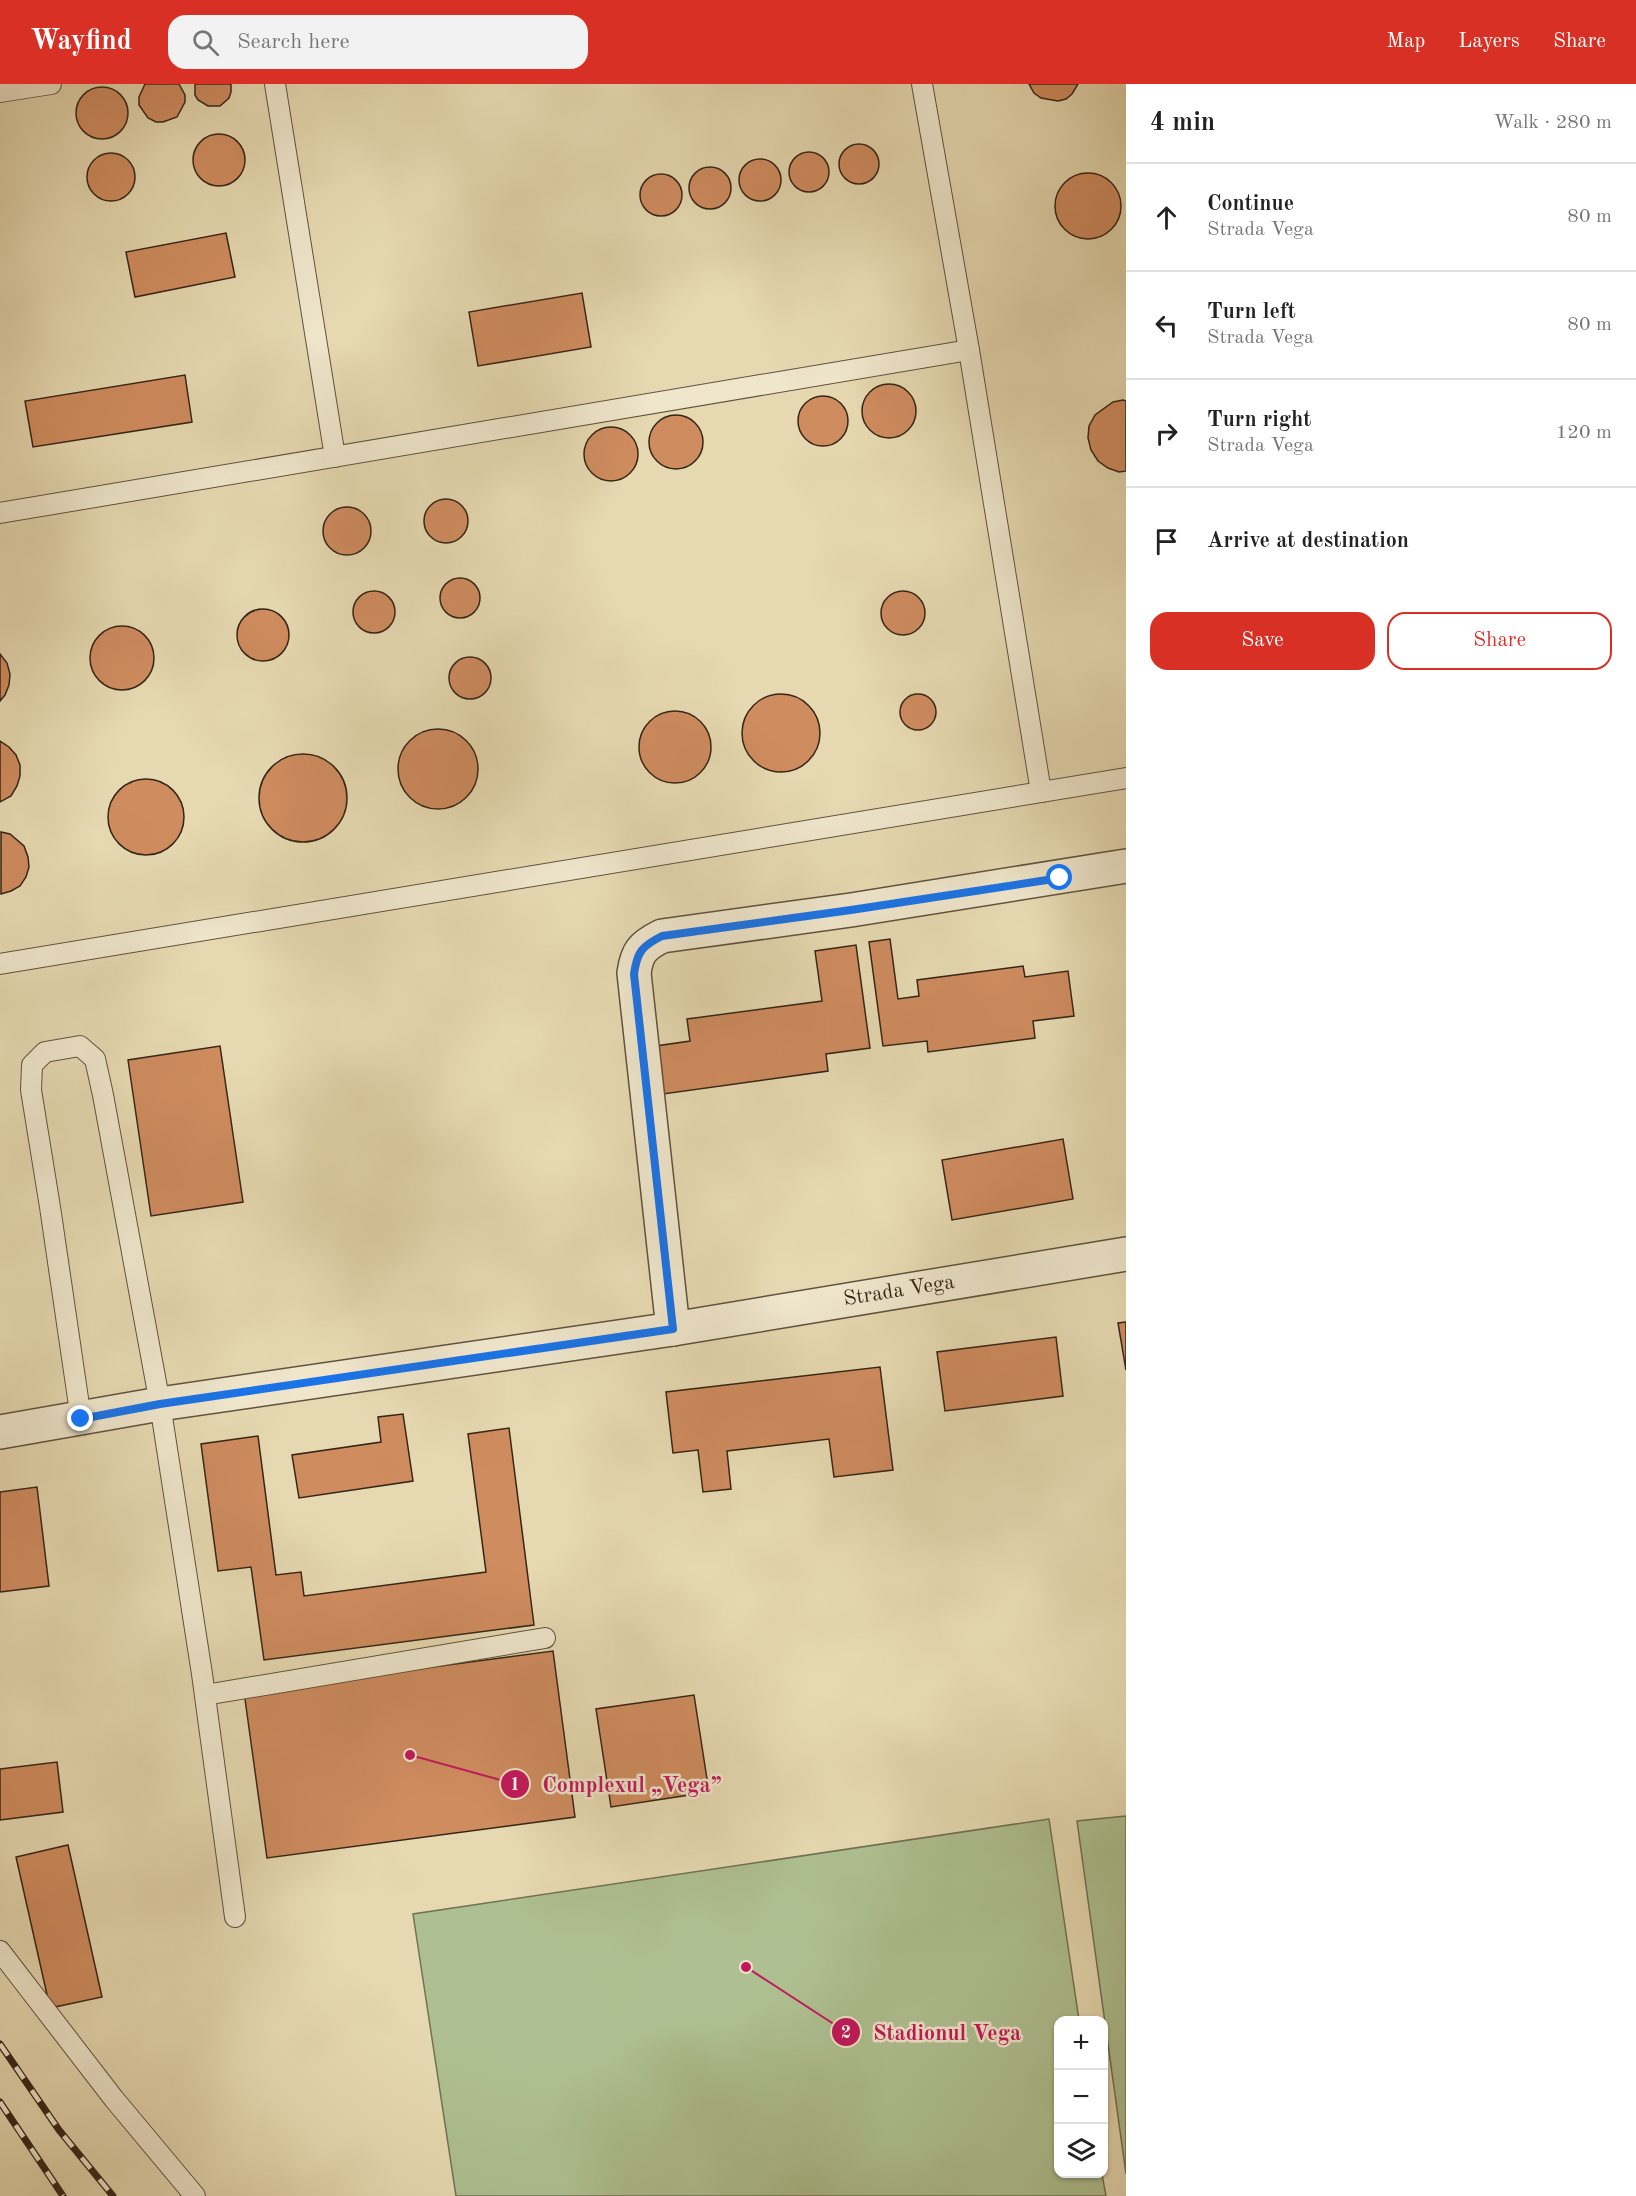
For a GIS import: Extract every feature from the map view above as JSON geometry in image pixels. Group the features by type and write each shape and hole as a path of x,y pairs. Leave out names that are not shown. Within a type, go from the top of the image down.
{"street":[{"path":"673,1329 634,974 636,958 646,944 662,936 851,910 1126,866"},
{"name":"Strada Vega","path":"0,1432 160,1404 673,1329 1126,1254"}],"lane":[{"path":"0,92 51,84"},
{"path":"275,84 335,457"},
{"path":"921,84 969,350 1041,792"},
{"path":"0,513 969,350"},
{"path":"0,964 1126,778"},
{"path":"81,1419 50,1207 30,1090 32,1065 45,1052 80,1046 95,1059 160,1404 205,1695 235,1917"},
{"path":"205,1695 545,1638"},
{"path":"0,1951 114,2099 195,2196"}],"green space":[{"path":"1126,1816 1126,2174 1108,2044 1108,2016 1104,2016 1077,1821"},
{"path":"1049,1819 1078,2016 1054,2016 1054,2178 1103,2178 1106,2196 456,2196 413,1914"}],"building":[{"path":"145,84 179,84 185,95 185,102 177,117 163,122 156,122 148,118 139,105 139,97"},
{"path":"195,84 231,84 231,92 229,98 220,106 208,106 198,100 195,95"},
{"path":"1029,84 1078,84 1072,94 1058,101 1041,98 1034,93"},
{"path":"102,87 116,91 124,99 128,113 124,127 116,135 102,139 88,135 80,127 76,113 80,99 88,91"},
{"path":"219,134 229,136 237,142 243,150 245,160 243,170 237,178 229,184 219,186 209,184 201,178 195,170 193,160 195,150 201,142 209,136"},
{"path":"859,144 867,145 873,150 878,156 878,172 873,178 867,183 859,184 851,183 845,178 840,172 839,164 840,156 845,150 851,145"},
{"path":"809,152 823,158 829,172 823,186 809,192 795,186 789,172 795,158"},
{"path":"111,153 128,160 135,177 128,194 111,201 94,194 87,177 94,160"},
{"path":"760,159 768,160 775,165 780,172 780,188 775,195 768,200 760,201 752,200 745,195 740,188 739,180 740,172 745,165 752,160"},
{"path":"710,167 725,173 731,188 725,203 710,209 695,203 689,188 695,173"},
{"path":"1082,173 1094,173 1106,178 1116,188 1121,206 1119,219 1106,234 1094,239 1082,239 1070,234 1060,224 1055,212 1055,200 1060,188 1070,178"},
{"path":"661,174 676,180 682,195 676,210 661,216 646,210 640,195 646,180"},
{"path":"226,233 235,277 135,297 126,252"},
{"path":"582,293 591,347 478,366 469,312"},
{"path":"185,375 192,422 33,447 25,401"},
{"path":"884,384 894,384 904,388 912,396 916,411 912,426 904,434 894,438 884,438 874,434 866,426 862,416 862,406 866,396 874,388"},
{"path":"823,396 837,400 844,407 848,421 844,435 837,442 823,446 809,442 802,435 798,421 802,407 809,400"},
{"path":"1126,401 1126,471 1119,472 1098,461 1091,450 1088,438 1089,426 1095,415 1113,402"},
{"path":"676,415 695,423 703,442 695,461 676,469 657,461 649,442 657,423"},
{"path":"606,427 616,427 626,431 634,439 638,454 634,469 626,477 616,481 606,481 596,477 588,469 584,459 584,449 588,439 596,431"},
{"path":"446,499 461,506 468,521 461,536 446,543 431,536 424,521 431,506"},
{"path":"342,507 352,507 367,517 371,531 367,545 361,551 352,555 342,555 327,545 323,536 323,526 333,511"},
{"path":"460,578 474,584 480,598 474,612 460,618 446,612 440,598 446,584"},
{"path":"374,591 389,597 395,612 389,627 374,633 359,627 353,612 359,597"},
{"path":"903,591 918,598 925,613 918,628 903,635 888,628 881,613 888,598"},
{"path":"258,609 268,609 277,613 285,621 289,635 285,649 277,657 268,661 258,661 249,657 241,649 237,640 237,630 241,621 249,613"},
{"path":"122,626 134,628 145,635 152,646 154,658 152,670 145,681 134,688 122,690 110,688 99,681 92,670 90,658 92,646 99,635 110,628"},
{"path":"0,654 7,663 10,674 9,685 0,701"},
{"path":"470,657 478,658 485,663 490,670 490,686 485,693 478,698 470,699 462,698 455,693 450,686 449,678 450,670 455,663 462,658"},
{"path":"781,694 796,697 808,706 817,718 820,733 817,748 808,760 796,769 781,772 766,769 754,760 745,748 742,733 745,718 754,706 766,697"},
{"path":"918,694 931,699 936,712 931,725 918,730 905,725 900,712 905,699"},
{"path":"675,711 689,714 701,721 708,733 711,747 708,761 701,773 689,780 675,783 661,780 649,773 642,761 639,747 642,733 649,721 661,714"},
{"path":"438,729 453,732 466,741 475,754 478,769 475,784 466,797 453,806 438,809 423,806 410,797 401,784 398,769 401,754 410,741 423,732"},
{"path":"0,741 16,755 20,765 20,776 11,796 0,802"},
{"path":"303,754 328,761 340,773 347,798 340,823 328,835 303,842 278,835 266,823 259,798 266,773 278,761"},
{"path":"146,779 160,782 173,790 181,803 184,817 181,831 173,844 160,852 146,855 132,852 119,844 111,831 108,817 111,803 119,790 132,782"},
{"path":"1,832 10,834 24,846 29,867 20,886 1,894"},
{"path":"890,939 898,999 919,996 917,980 1023,966 1025,977 1068,971 1074,1016 1033,1021 1035,1038 928,1052 927,1041 883,1046 869,942"},
{"path":"856,945 870,1048 826,1054 828,1071 663,1094 656,1046 690,1041 687,1019 822,1001 815,951"},
{"path":"220,1046 243,1202 151,1216 128,1060"},
{"path":"1063,1139 1073,1199 952,1220 942,1160"},
{"path":"1126,1322 1126,1370 1118,1323"},
{"path":"1056,1337 1063,1396 945,1411 937,1352"},
{"path":"880,1367 893,1470 834,1477 829,1439 727,1451 731,1489 703,1492 698,1450 673,1453 666,1392"},
{"path":"403,1414 413,1481 299,1498 292,1455 381,1442 378,1417"},
{"path":"509,1428 534,1625 264,1660 251,1567 218,1571 201,1444 258,1436 276,1575 301,1572 304,1596 486,1572 468,1434"},
{"path":"37,1487 49,1586 0,1592 0,1492"},
{"path":"553,1651 575,1817 267,1858 244,1692"},
{"path":"694,1695 709,1792 611,1807 596,1709"},
{"path":"57,1762 63,1812 0,1820 0,1769"},
{"path":"68,1845 102,1997 50,2008 16,1857"}],"railway":[{"path":"0,2044 59,2130 113,2196"},
{"path":"0,2102 63,2196"}],"place":[{"name":"Complexul „Vega”","path":"410,1755"},
{"name":"Stadionul Vega","path":"746,1967"}],"route":[{"path":"81,1419 160,1404 673,1329 634,974 636,958 646,944 662,936 1060,878"}]}
